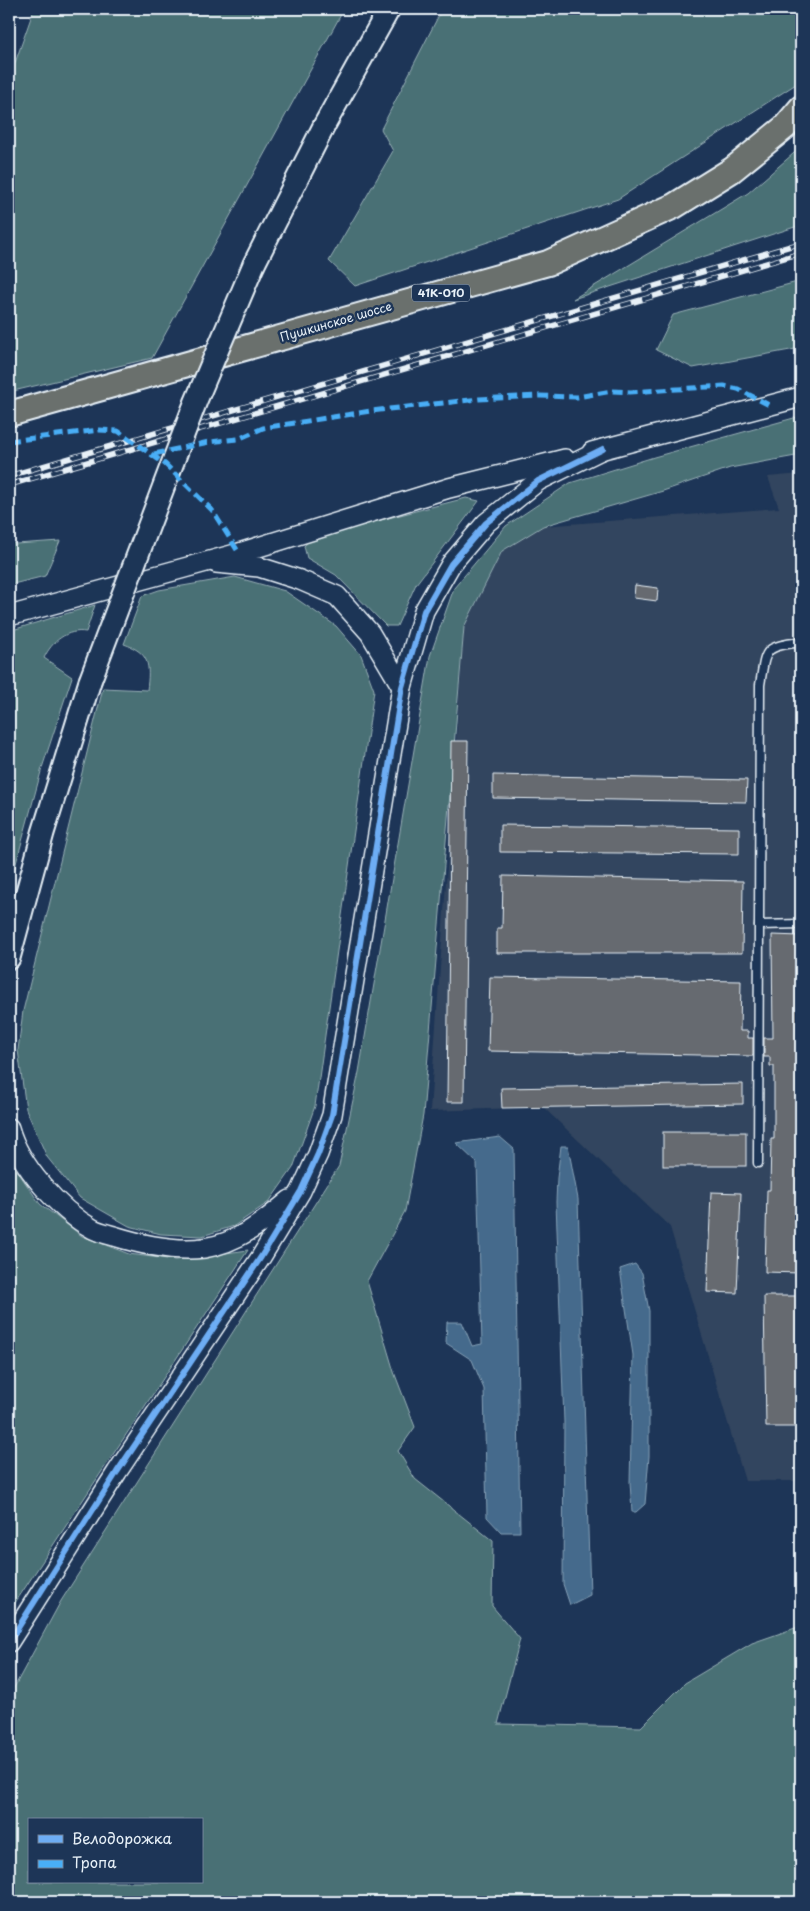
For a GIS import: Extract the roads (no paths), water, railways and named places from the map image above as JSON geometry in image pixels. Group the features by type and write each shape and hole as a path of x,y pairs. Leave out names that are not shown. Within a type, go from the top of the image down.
{"main road":[{"path":"9,958 43,833 90,681 196,401 254,264 325,124 390,9"},
{"name":"Пушкинское шоссе","path":"9,414 548,263 674,206 732,170 785,127 801,108"}],"street":[{"path":"9,616 204,562 450,488 801,397"},
{"path":"9,1642 117,1472 261,1257 301,1192 318,1154 332,1115 402,687 424,612 451,564 486,523 538,481 602,449"},
{"path":"204,562 259,567 300,580 337,596 370,633 402,687"},
{"path":"9,1128 13,1143 35,1178 64,1207 93,1229 133,1242 171,1249 205,1248 239,1237 265,1221 301,1192"}],"lane":[{"path":"758,1163 760,685 765,654 774,646 801,642"},
{"path":"759,925 801,924"}],"railway":[{"path":"9,476 801,243"},
{"path":"9,485 801,253"}]}
